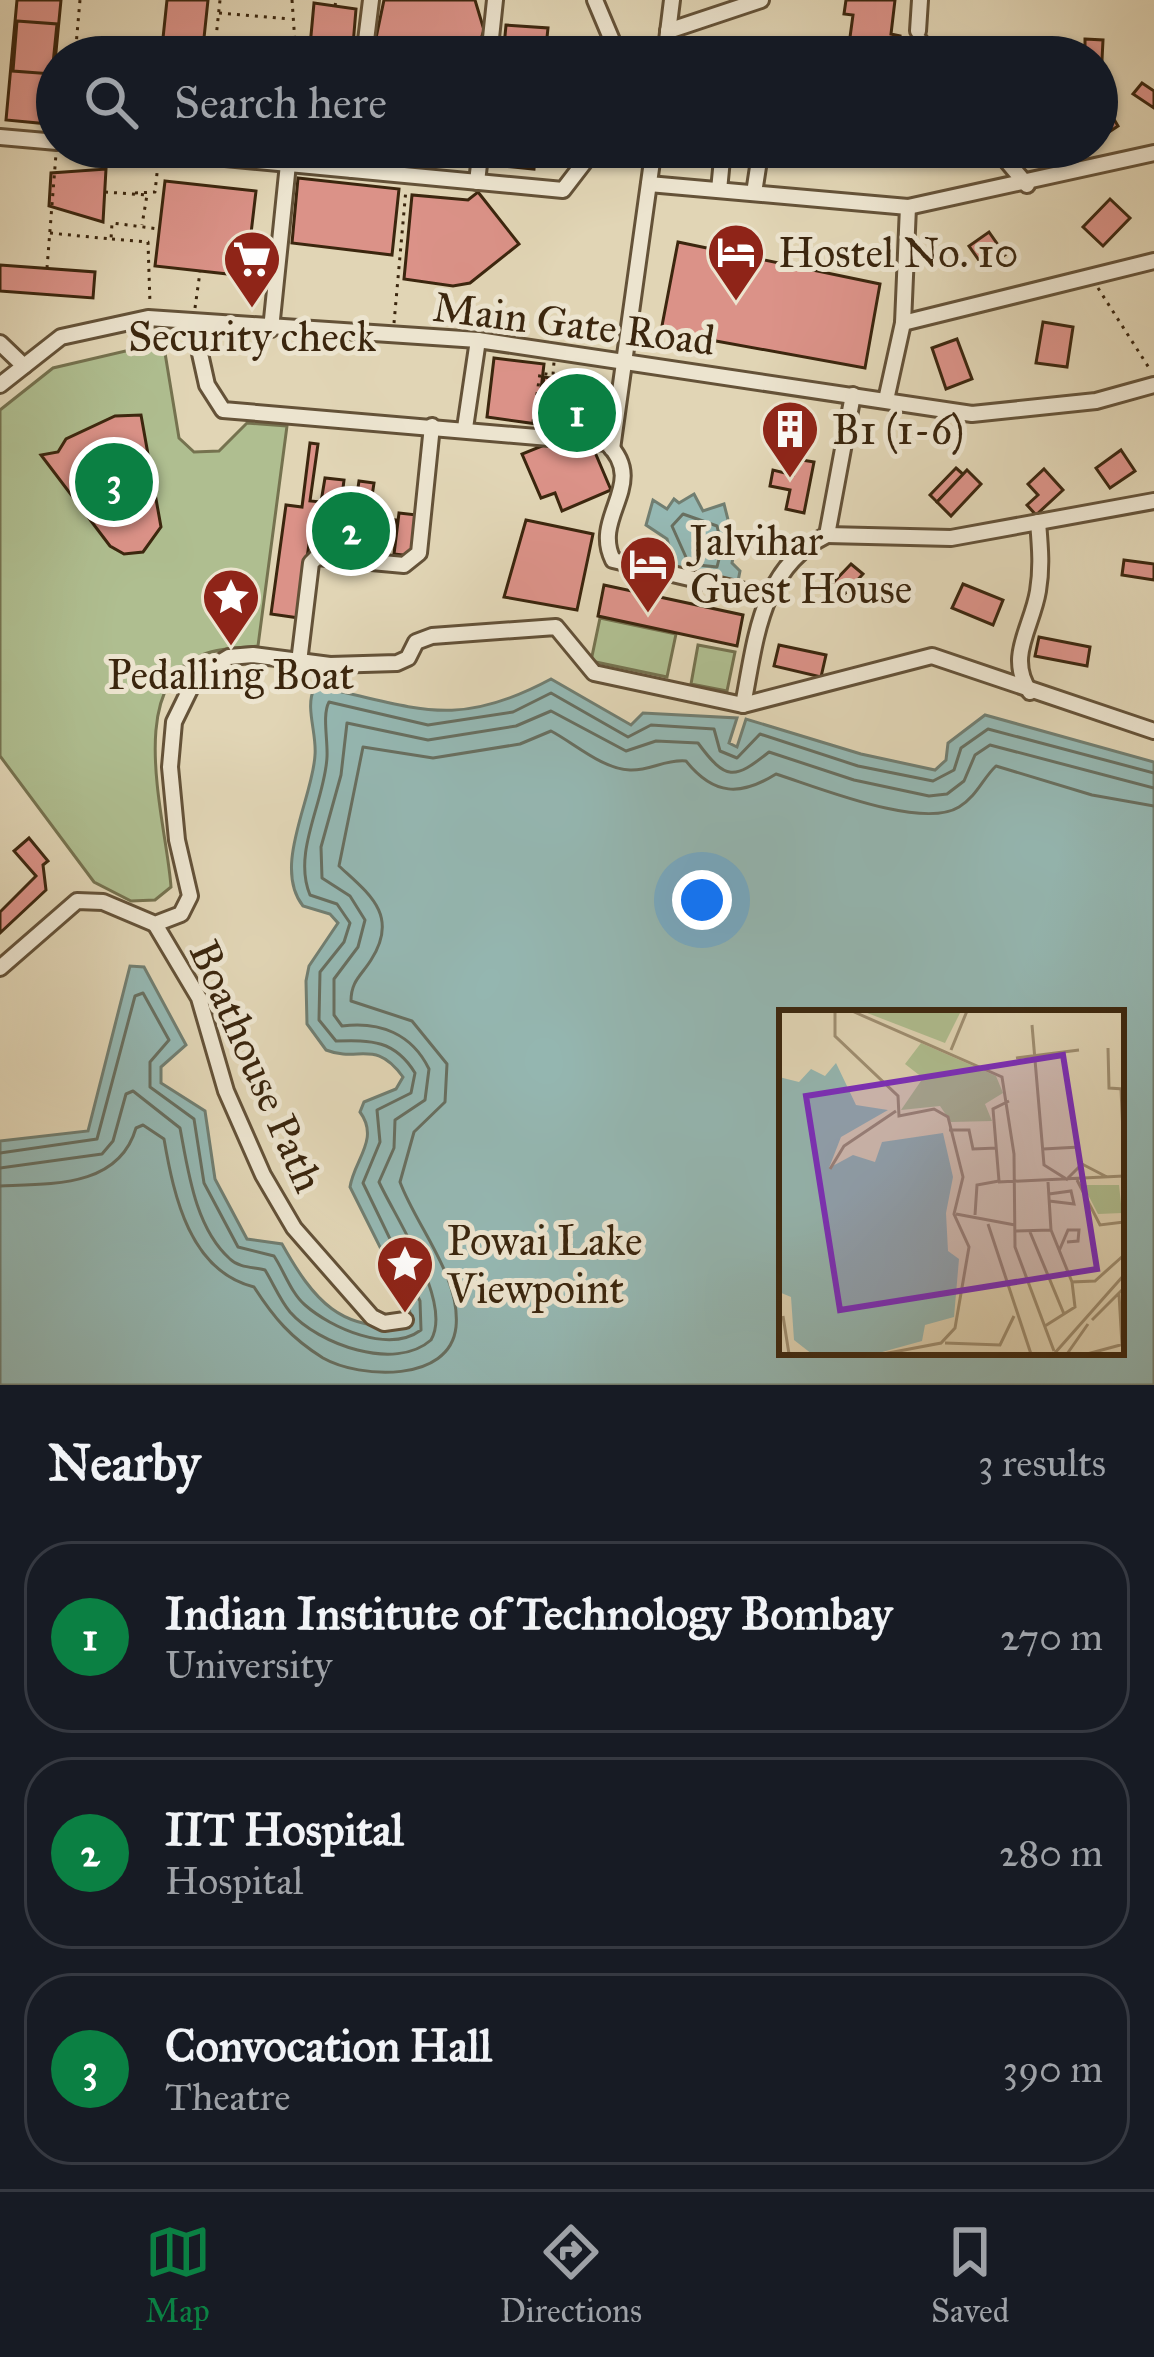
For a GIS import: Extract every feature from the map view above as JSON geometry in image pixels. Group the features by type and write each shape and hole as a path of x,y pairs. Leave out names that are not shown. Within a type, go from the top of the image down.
{"street":[{"path":"367,36 371,0"},
{"path":"491,36 495,0"},
{"path":"595,0 610,36"},
{"path":"667,36 672,0"},
{"path":"668,31 761,0"},
{"path":"919,36 920,0"},
{"path":"0,137 36,141"},
{"path":"1118,162 1154,153"},
{"path":"271,329 289,168"},
{"path":"331,168 563,190 580,168"},
{"path":"477,182 479,168"},
{"path":"612,449 651,168"},
{"path":"719,190 720,168"},
{"path":"754,193 758,168"},
{"path":"1013,168 1027,185"},
{"path":"649,184 908,207 1094,168"},
{"path":"886,400 904,322 908,207"},
{"path":"904,322 1154,261"},
{"name":"Main Gate Road","path":"0,386 61,337 148,318 478,340 972,414 1096,401 1154,380"},
{"path":"193,322 207,385 223,410 607,443 622,458 625,476 608,538 613,560 766,596"},
{"path":"465,428 478,340"},
{"path":"0,343 24,366"},
{"path":"827,535 853,395"},
{"path":"299,662 311,563 317,557 404,566 418,554 432,426"},
{"path":"743,705 766,596 804,546 827,535 951,538 1154,501"},
{"path":"1030,692 1018,675 1021,643 1040,579 1038,522"},
{"path":"0,968 77,902 103,902 155,924 182,914 190,896 177,840 170,767 174,722 196,677 229,657 397,663 408,658 416,642 432,636 556,627 594,673 743,705 932,656 1154,731"},
{"name":"Boathouse Path","path":"155,924 199,998 226,1091 262,1175 294,1228 372,1317 384,1323 405,1320"}],"path":[{"path":"77,36 80,0"},
{"path":"216,36 220,0"},
{"path":"292,0 293,36"},
{"path":"218,13 290,19"},
{"path":"47,268 55,168"},
{"path":"135,194 135,190 154,192 157,168"},
{"path":"393,335 407,176"},
{"path":"105,192 147,196 141,227"},
{"path":"111,238 112,224 159,229"},
{"path":"50,233 148,242 153,284 148,318"},
{"path":"193,322 200,272"},
{"path":"1091,277 1154,380"},
{"path":"531,435 540,373 553,375 556,350"}],"green space":[{"path":"151,345 165,353 179,438 194,452 219,451 247,423 287,426 258,646 202,655 178,671 163,695 155,759 171,887 155,900 131,901 94,882 0,756 0,410 53,368"},
{"path":"600,618 676,634 667,677 591,661"},
{"path":"698,645 735,652 727,691 691,684"}],"water":[{"path":"694,494 703,511 724,504 735,547 732,563 740,571 737,586 676,570 667,539 646,525 653,500 667,509 674,499 679,503"},
{"path":"551,679 631,725 643,713 737,718 729,743 737,747 746,719 861,754 935,770 946,760 948,743 985,715 1154,762 1154,1385 0,1385 0,1141 88,1131 130,966 144,967 186,1045 161,1067 161,1083 205,1111 215,1179 247,1239 282,1244 318,1296 348,1318 387,1326 411,1324 409,1305 350,1187 367,1140 360,1112 364,1102 396,1089 403,1077 384,1058 326,1050 307,1024 309,966 338,923 330,914 303,906 292,872 315,755 312,696 314,689 325,688 414,708 464,709 490,704"}],"building":[{"path":"17,0 61,0 58,36 36,36 36,123 6,120"},
{"path":"167,0 208,0 204,36 163,36"},
{"path":"384,0 475,0 484,30 482,36 376,36"},
{"path":"846,0 895,0 891,34 900,36 850,36 853,15 844,14"},
{"path":"314,3 356,9 354,36 311,36"},
{"path":"17,21 57,24 56,36 36,36 36,73 13,71"},
{"path":"506,25 548,28 547,36 505,36"},
{"path":"1142,83 1154,91 1154,108 1133,94"},
{"path":"106,169 103,222 49,206 51,173"},
{"path":"298,178 399,189 392,255 292,243"},
{"path":"165,181 256,191 246,276 155,266"},
{"path":"478,192 519,244 470,283 453,286 404,279 412,195 468,200"},
{"path":"1110,199 1130,218 1103,246 1083,227"},
{"path":"989,232 1005,255 985,269 969,246"},
{"path":"678,242 880,284 865,368 661,331"},
{"path":"0,265 95,272 93,298 0,291"},
{"path":"1043,322 1073,327 1067,367 1036,363"},
{"path":"957,339 972,379 946,389 932,348"},
{"path":"494,358 544,364 537,424 487,417"},
{"path":"544,377 600,386 596,419 539,411"},
{"path":"141,415 161,527 143,552 124,554 110,546 41,455 58,452 66,439 115,416"},
{"path":"569,435 575,450 591,443 611,490 562,511 555,493 541,498 522,454"},
{"path":"310,443 318,444 310,501 321,502 325,478 344,480 340,512 354,514 359,481 374,483 369,516 396,520 393,540 311,529 299,618 271,614 286,505 302,507"},
{"path":"1121,450 1135,471 1110,488 1096,468"},
{"name":"B1 (1-6)","path":"796,459 814,462 804,513 786,509 790,490 770,486 773,470 793,475"},
{"path":"956,468 964,475 937,502 930,495"},
{"path":"1044,469 1063,490 1036,515 1027,505 1038,495 1028,484"},
{"path":"967,470 981,484 951,516 937,502"},
{"path":"399,513 417,515 412,556 394,554"},
{"path":"526,520 593,534 577,610 504,597"},
{"path":"1124,560 1154,564 1154,580 1122,575"},
{"path":"851,564 863,574 841,598 829,587"},
{"path":"963,584 1003,600 993,625 952,608"},
{"path":"604,585 743,615 737,646 598,616"},
{"path":"1039,637 1090,647 1087,666 1035,656"},
{"path":"779,645 826,655 821,677 774,666"},
{"path":"29,838 48,861 43,865 46,890 0,933 0,912 36,876 14,851"}],"place":[{"name":"Hostel No. 10","path":"736,303"},
{"name":"Security check","path":"252,310"},
{"name":"Indian Institute of Technology Bombay","path":"577,413"},
{"name":"B1 (1-6)","path":"790,480"},
{"name":"Convocation Hall","path":"114,482"},
{"name":"IIT Hospital","path":"351,531"},
{"name":"Jalvihar Guest House","path":"648,615"},
{"name":"Pedalling Boat","path":"231,648"},
{"name":"Powai Lake Viewpoint","path":"405,1315"}]}
